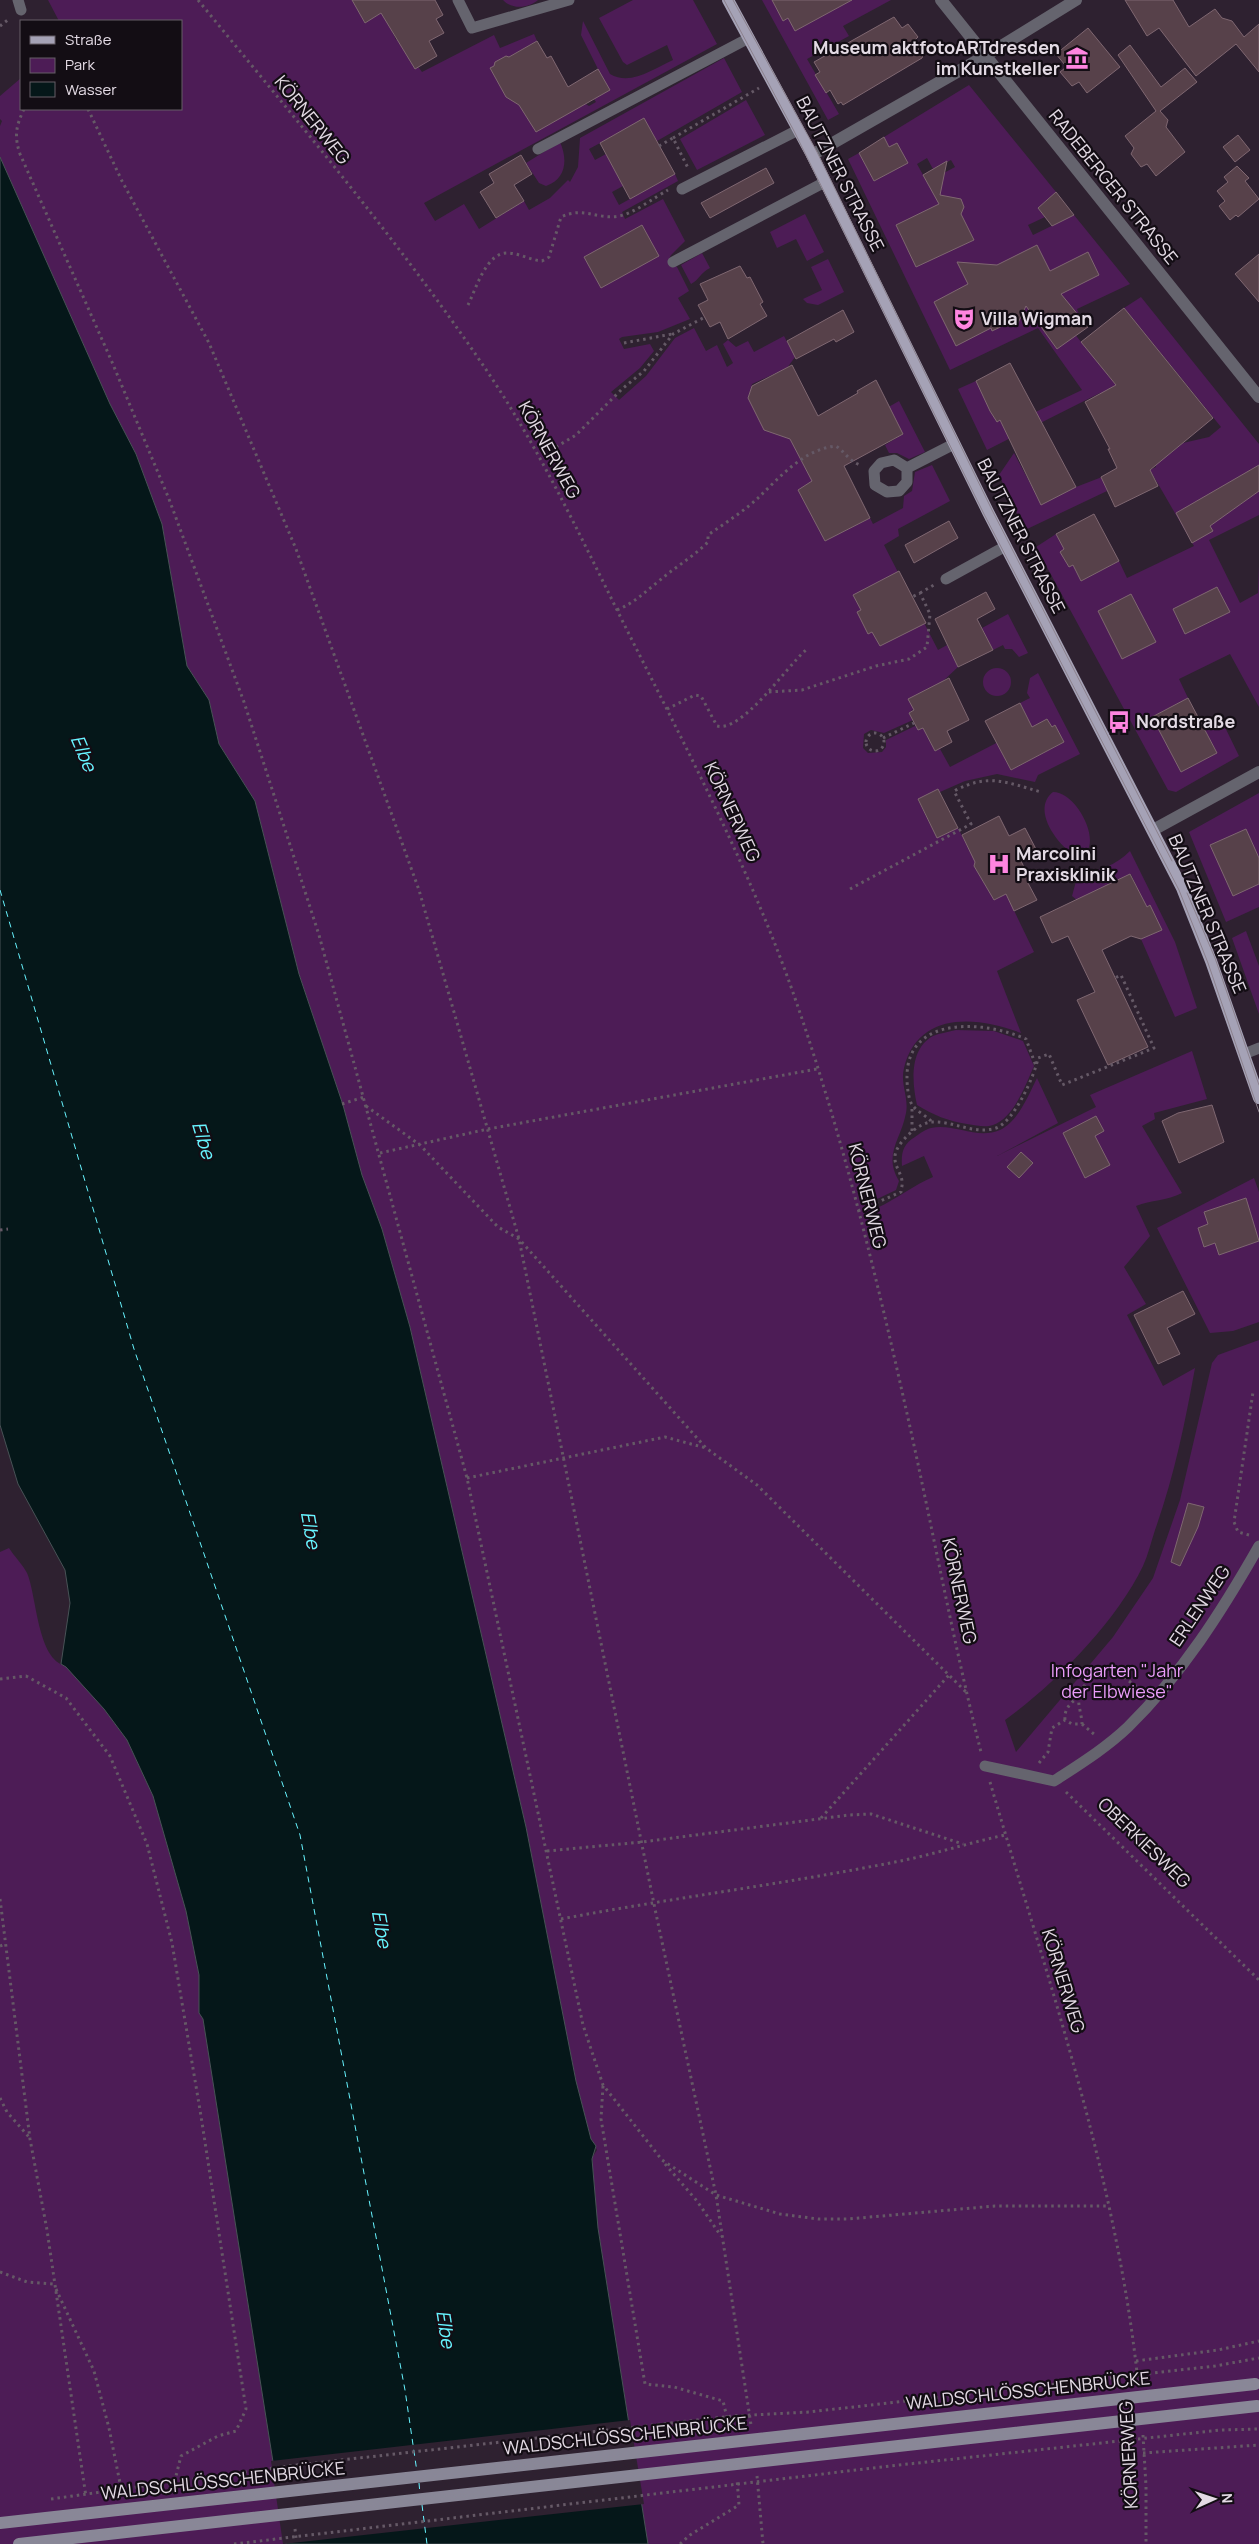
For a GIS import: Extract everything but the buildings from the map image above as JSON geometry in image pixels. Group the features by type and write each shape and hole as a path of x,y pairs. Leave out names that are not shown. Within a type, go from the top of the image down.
{"main road":[{"name":"BAUTZNER STRASSE","path":"728,0 812,155 954,444 1182,888 1211,961 1259,1098"},
{"name":"WALDSCHLÖSSCHENBRÜCKE","path":"0,2523 1255,2384"},
{"path":"19,2544 1257,2406"}],"street":[{"name":"RADEBERGER STRASSE","path":"941,0 1259,397"},
{"path":"812,155 986,56 1076,0"},
{"path":"1153,830 1259,772"}],"lane":[{"path":"458,0 472,28 569,0"},
{"path":"538,149 749,38"},
{"path":"679,187 798,130"},
{"path":"673,262 825,182"},
{"path":"907,468 954,444"},
{"path":"894,460 907,468 907,482 899,490 886,492 875,485 874,471 880,463 894,460"},
{"path":"946,579 1006,546"},
{"path":"1244,1054 1259,1048"},
{"name":"ERLENWEG","path":"1054,1781 1120,1733 1153,1699 1220,1614 1258,1542"},
{"path":"985,1766 1054,1781"}],"path":[{"name":"KÖRNERWEG","path":"198,0 397,248 486,370 547,470 718,812 762,909 791,987 845,1161 858,1211 909,1423 966,1692 985,1766 1064,2032 1108,2206 1119,2255 1139,2389"},
{"path":"659,146 772,80"},
{"path":"24,110 16,130 15,140 112,362 161,481 244,702 319,935 380,1153 467,1478 583,2025 603,2085 697,2201 723,2238"},
{"path":"88,110 122,181 209,343 296,549 419,890 519,1239 653,1902 716,2195 733,2317"},
{"path":"673,138 693,177"},
{"path":"468,305 484,272 496,256 506,253 542,261 548,257 561,217 573,211 605,217 621,216 679,187"},
{"path":"624,343 673,334 704,317"},
{"path":"556,446 576,435 622,389 644,371 673,334"},
{"path":"618,610 634,602 660,580 692,558 708,542 708,535 757,498 785,470 818,451 836,446 844,451 852,462 874,471"},
{"path":"769,692 802,690 876,666 909,659 927,647 930,614 920,593 912,597"},
{"path":"667,709 695,695 701,696 717,726 724,728 733,724 769,692 806,650"},
{"path":"883,738 914,722"},
{"path":"877,733 883,738 884,746 880,750 873,752 865,743 868,735 877,733"},
{"path":"850,888 971,824 954,791 968,784 995,779 1041,792"},
{"path":"912,1106 930,1121 986,1130 998,1128 1019,1102 1035,1075 1038,1058 1049,1054 1062,1084 1154,1048 1120,975 1115,978"},
{"path":"912,1131 912,1106 907,1085 907,1066 916,1048 929,1035 947,1028 967,1026 1009,1031 1026,1039 1036,1066"},
{"path":"380,1153 488,1129 817,1069"},
{"path":"342,1104 364,1097"},
{"path":"366,1106 420,1145 498,1226 519,1239 706,1448 757,1485 966,1692"},
{"path":"858,1211 901,1192 902,1181 896,1170 895,1155 902,1140 912,1131 930,1121"},
{"path":"0,1230 8,1229"},
{"path":"1254,1392 1234,1522 1238,1532 1258,1542"},
{"path":"467,1478 564,1456 665,1437 706,1448"},
{"path":"1065,1720 1064,1713 1067,1707 1093,1679 1098,1669 1112,1668 1153,1699"},
{"path":"820,1819 948,1675"},
{"path":"0,1678 26,1676 66,1698 110,1756 147,1844 172,1943 201,2116 246,2409 236,2430 218,2436 181,2456 172,2491"},
{"path":"1065,1720 1072,1724 1082,1724 1078,1697"},
{"path":"1028,1774 1048,1752 1052,1728 1065,1720"},
{"name":"OBERKIESWEG","path":"1054,1781 1259,1980"},
{"path":"547,1851 642,1842 871,1814 963,1844"},
{"path":"561,1918 823,1876 897,1862 1005,1835"},
{"path":"0,1899 30,2139 47,2230 88,2507"},
{"path":"0,1946 5,1944"},
{"path":"603,2085 601,2119 644,2384"},
{"path":"0,2098 7,2112 30,2139"},
{"path":"662,2160 716,2195 780,2214 818,2219 848,2219 995,2206 1108,2206"},
{"path":"0,2272 27,2282 54,2284"},
{"path":"54,2284 94,2371 109,2428 123,2494"},
{"path":"1136,2361 1218,2350 1259,2341"},
{"path":"44,2500 288,2466 733,2416 809,2412 1176,2371 1259,2358"},
{"name":"KÖRNERWEG","path":"1142,2426 1146,2544"},
{"path":"234,2544 900,2465 1221,2430 1259,2429"},
{"path":"617,2430 618,2439"},
{"path":"1144,2452 1259,2445"},
{"path":"288,2466 290,2475"},
{"path":"624,2492 624,2498"},
{"path":"295,2529 296,2538"}],"green space":[{"name":"Infogarten \"Jahr der Elbwiese\"","path":"48,0 352,0 365,23 383,12 396,40 398,39 422,72 494,35 500,48 534,34 537,41 509,57 589,106 596,102 594,99 598,69 581,35 583,21 610,74 626,78 634,77 650,72 673,60 667,45 627,65 623,62 599,18 633,0 693,0 717,44 424,203 435,221 464,204 479,229 524,201 529,210 550,198 568,180 570,182 578,167 580,138 724,58 742,92 657,141 644,119 589,149 595,160 606,154 623,186 612,192 619,205 675,174 678,181 622,212 625,219 663,199 685,241 671,255 668,261 677,267 689,291 678,298 690,319 658,332 619,339 624,349 650,344 654,351 640,368 611,392 619,400 646,376 675,338 694,328 706,351 717,345 727,367 733,363 723,344 728,340 736,347 748,341 754,352 784,336 795,357 787,368 752,384 751,390 843,433 899,401 925,452 909,459 897,453 889,453 885,445 903,434 894,417 850,441 859,458 799,490 825,541 870,518 873,524 903,508 904,496 912,491 915,472 932,465 950,501 898,529 899,536 884,545 938,650 947,645 958,667 909,713 913,720 884,733 871,730 864,734 863,748 868,753 882,752 886,747 886,740 915,726 918,730 923,728 935,751 940,749 950,767 1031,725 1020,703 1030,698 1027,693 1030,678 1038,673 1080,754 1038,775 1035,782 997,774 965,781 940,792 938,789 918,800 937,838 958,828 972,855 976,857 974,866 994,900 1006,894 1034,952 997,971 1021,1033 986,1023 951,1023 936,1027 922,1036 911,1049 903,1074 906,1113 893,1155 893,1163 899,1181 896,1190 875,1200 877,1208 933,1177 924,1156 902,1166 905,1146 911,1140 931,1128 940,1127 983,1133 1000,1130 1018,1114 1037,1078 1058,1123 997,1156 1096,1107 1090,1095 1192,1051 1207,1099 1154,1113 1155,1119 1142,1126 1182,1193 1171,1198 1136,1206 1150,1236 1124,1267 1146,1304 1127,1315 1163,1386 1195,1368 1168,1490 1143,1566 1117,1609 1101,1630 1064,1670 1044,1689 1005,1720 1016,1752 1113,1637 1153,1578 1180,1500 1212,1363 1218,1355 1259,1340 1259,2544 648,2544 598,2228 592,2158 597,2150 591,2139 576,2081 526,1827 410,1327 382,1229 362,1175 343,1105 299,974 255,801 219,744 209,700 187,666 162,524 136,454 110,404 0,157 0,126 2,121 0,119 0,96 20,79 20,110 182,110 182,20 58,20","holes":["1047,719 1052,727 1055,725 1064,742 1011,770 1002,753 1035,726"]},
{"path":"503,0 538,0 530,5 516,7"},
{"path":"762,0 891,0 843,26 849,36 807,59 839,114 828,120"},
{"path":"969,85 1056,192 1038,208 1045,217 1028,225 1033,235 1074,215 1130,284 1077,309 1080,317 1069,327 1171,453 1183,443 1209,437 1221,427 1124,308 1141,297 1259,444 1259,515 1209,540 1240,603 1258,593 1259,565 1259,707 1230,654 1179,679 1188,698 1152,717 1181,771 1217,753 1205,730 1222,721 1239,756 1176,792 1168,790 1036,547 1056,534 1064,549 1061,552 1069,567 1073,565 1081,581 1119,561 1127,578 1194,546 1150,470 1156,467 1154,462 1125,440 1100,393 987,450 958,389 976,381 1004,427 1082,390 1038,328 950,370 848,159 859,153 874,181 900,167 884,137","holes":["927,158 933,169 951,160 955,167 927,182 917,164"]},
{"path":"746,100 765,135 697,170 680,139"},
{"path":"560,142 564,155 564,168 558,179 546,186 539,183 526,163"},
{"path":"805,214 824,252 807,261 796,239 777,248 770,232"},
{"path":"702,253 710,268 691,284 681,265"},
{"path":"828,259 844,292 818,305 807,303 803,299 822,290 811,267"},
{"path":"1014,453 1041,504 1102,477 1107,491 1025,530 999,475"},
{"path":"1008,614 1028,653 1019,657 1012,649 1005,649 1003,645 993,650 982,628"},
{"path":"997,668 1007,672 1011,682 1007,692 997,696 987,692 983,682 987,672"},
{"path":"1053,792 1063,795 1072,801 1080,811 1089,834 1090,845 1086,853 1077,857 1062,845 1050,828 1045,808 1047,800"},
{"path":"1259,793 1259,907 1226,922 1189,832"},
{"path":"1130,851 1175,942 1197,1008 1175,1017 1141,939 1161,929 1150,905 1084,936 1139,892 1131,874 1078,901 1072,896 1078,874 1093,872 1106,867"},
{"path":"1246,931 1259,966 1259,1014 1232,938"},
{"path":"956,1030 994,1031 1023,1041 1034,1066 1013,1108 993,1125 980,1126 953,1121 935,1115 917,1105 914,1087 914,1067 920,1049 933,1036"},
{"path":"1254,1178 1259,1192 1259,1322 1233,1331 1210,1333 1157,1228"},
{"path":"9,1548 27,1573 39,1626 49,1652 56,1661 66,1666 104,1709 127,1740 153,1796 186,1911 199,1975 199,2013 203,2019 286,2544 0,2544 0,1552"}],"water":[{"name":"Elbe","path":"0,157 110,404 136,454 162,524 187,666 209,700 219,744 255,801 299,974 343,1105 362,1175 382,1229 410,1327 526,1827 576,2081 591,2139 596,2146 592,2159 598,2228 648,2544 286,2544 203,2019 199,2013 199,1975 186,1911 153,1796 127,1740 104,1709 66,1667 61,1664 70,1603 65,1570 18,1484 0,1425"}],"pier":[{"path":"630,2420 644,2504 283,2544 271,2461"}],"ferry route":[{"path":"0,890 134,1349 300,1835 405,2390 417,2472"},
{"path":"419,2483 420,2494"},
{"path":"422,2505 427,2544"}],"tram line":[{"path":"724,0 794,131 984,514 1179,890 1208,963 1259,1112"},
{"path":"733,0 817,152 992,510 1172,861"},
{"path":"1187,893 1215,958 1259,1085"}],"place":[{"name":"Museum aktfotoARTdresden im Kunstkeller","path":"1077,58"},
{"name":"Villa Wigman","path":"964,319"},
{"name":"Nordstraße","path":"1119,722"},
{"name":"Marcolini Praxisklinik","path":"999,864"}]}
